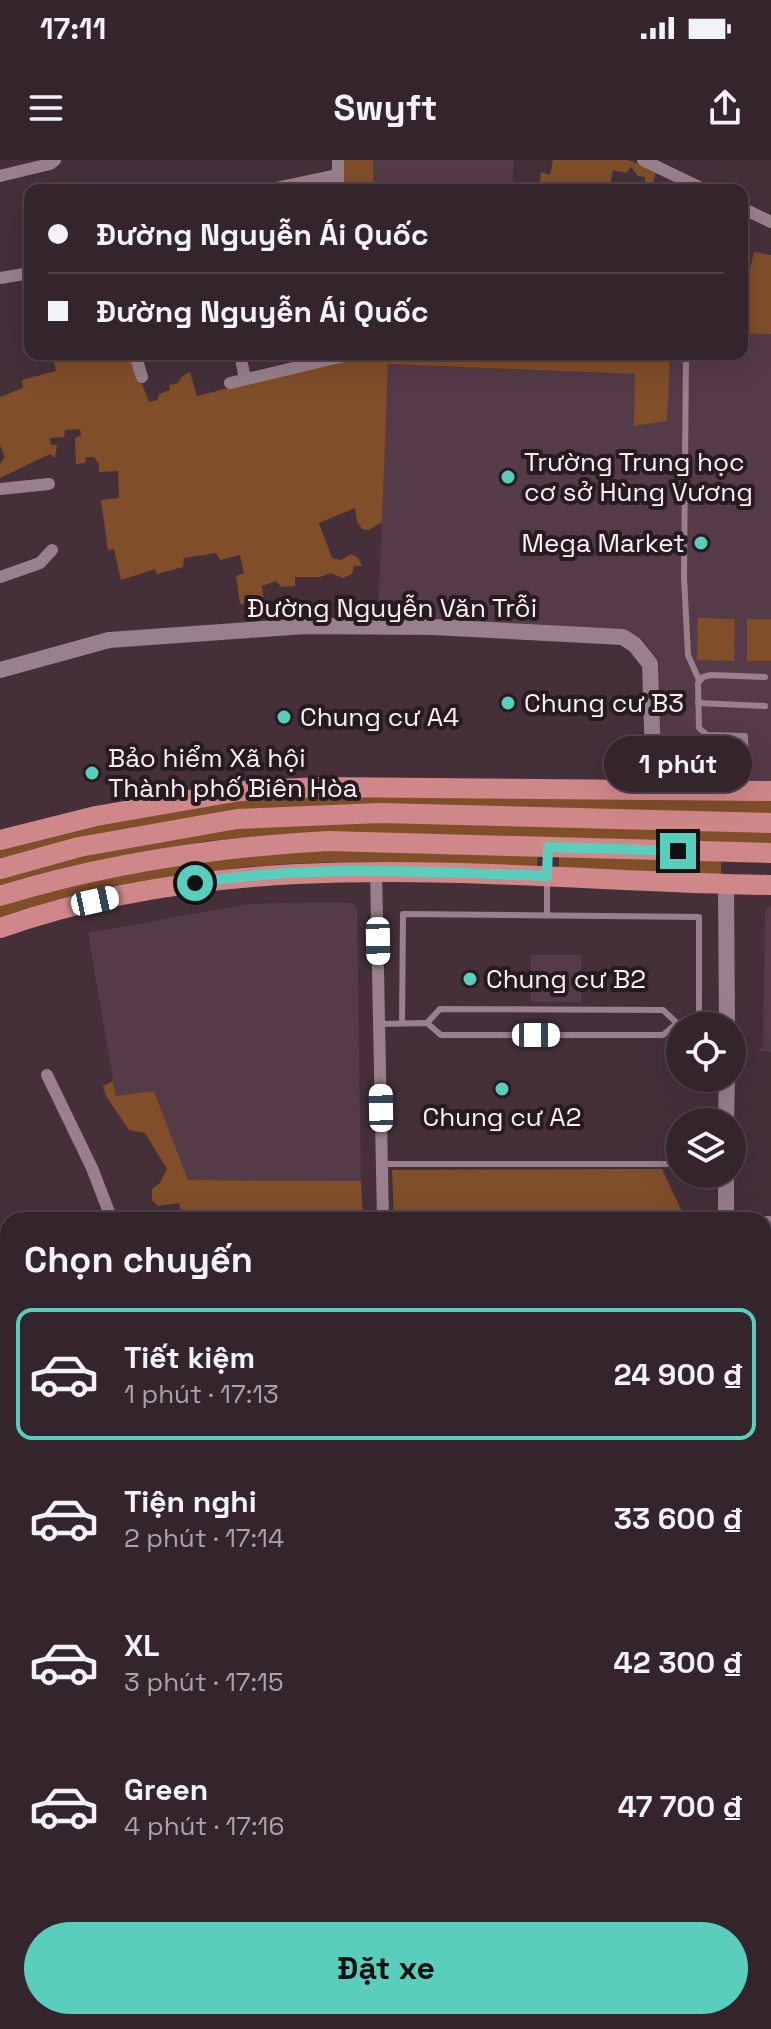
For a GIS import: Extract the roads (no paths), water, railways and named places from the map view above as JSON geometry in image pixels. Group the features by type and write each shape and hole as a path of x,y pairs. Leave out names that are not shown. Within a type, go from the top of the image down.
{"main road":[{"path":"0,840 96,816 240,791 321,787 771,791"},
{"path":"0,869 79,847 237,819 380,813 771,823"},
{"path":"0,896 115,865 263,844 328,841 771,853"},
{"path":"547,876 548,847"},
{"path":"726,884 727,852"},
{"path":"0,928 95,901 210,880 277,873 376,871 771,885"}],"street":[{"path":"0,176 55,160"},
{"path":"338,160 338,184"},
{"path":"643,160 693,184"},
{"path":"294,184 337,175"},
{"path":"748,211 771,222"},
{"path":"0,278 24,274"},
{"path":"137,360 142,377"},
{"path":"241,360 245,379"},
{"path":"230,383 326,360"},
{"path":"0,489 49,484"},
{"path":"0,577 40,563 52,550"},
{"name":"Đường Nguyễn Văn Trỗi","path":"0,670 109,640 305,626 433,627 623,637 635,645 650,664 654,789"},
{"path":"376,871 383,1212"},
{"path":"726,884 727,1012"},
{"path":"47,1075 92,1168 109,1212"},
{"path":"726,1188 726,1212"}],"lane":[{"path":"686,360 684,577 688,655 699,680 699,728 707,735 745,736 746,791"},
{"path":"699,680 711,675 765,677"},
{"path":"698,703 765,706"},
{"path":"547,876 547,915"},
{"path":"402,1023 403,914 699,917 699,1012"},
{"path":"427,1023 440,1009 663,1010 666,1013"},
{"path":"379,1024 427,1023 441,1035 663,1035 666,1032"},
{"path":"382,1164 666,1164"}],"place":[{"name":"Trường Trung học cơ sở Hùng Vương","path":"508,477"},
{"name":"Mega Market","path":"701,543"},
{"name":"Chung cư B3","path":"508,703"},
{"name":"Chung cư A4","path":"284,717"},
{"name":"Bảo hiểm Xã hội Thành phố Biên Hòa","path":"92,773"},
{"name":"Chung cư B2","path":"470,979"},
{"name":"Chung cư A2","path":"502,1089"}]}
